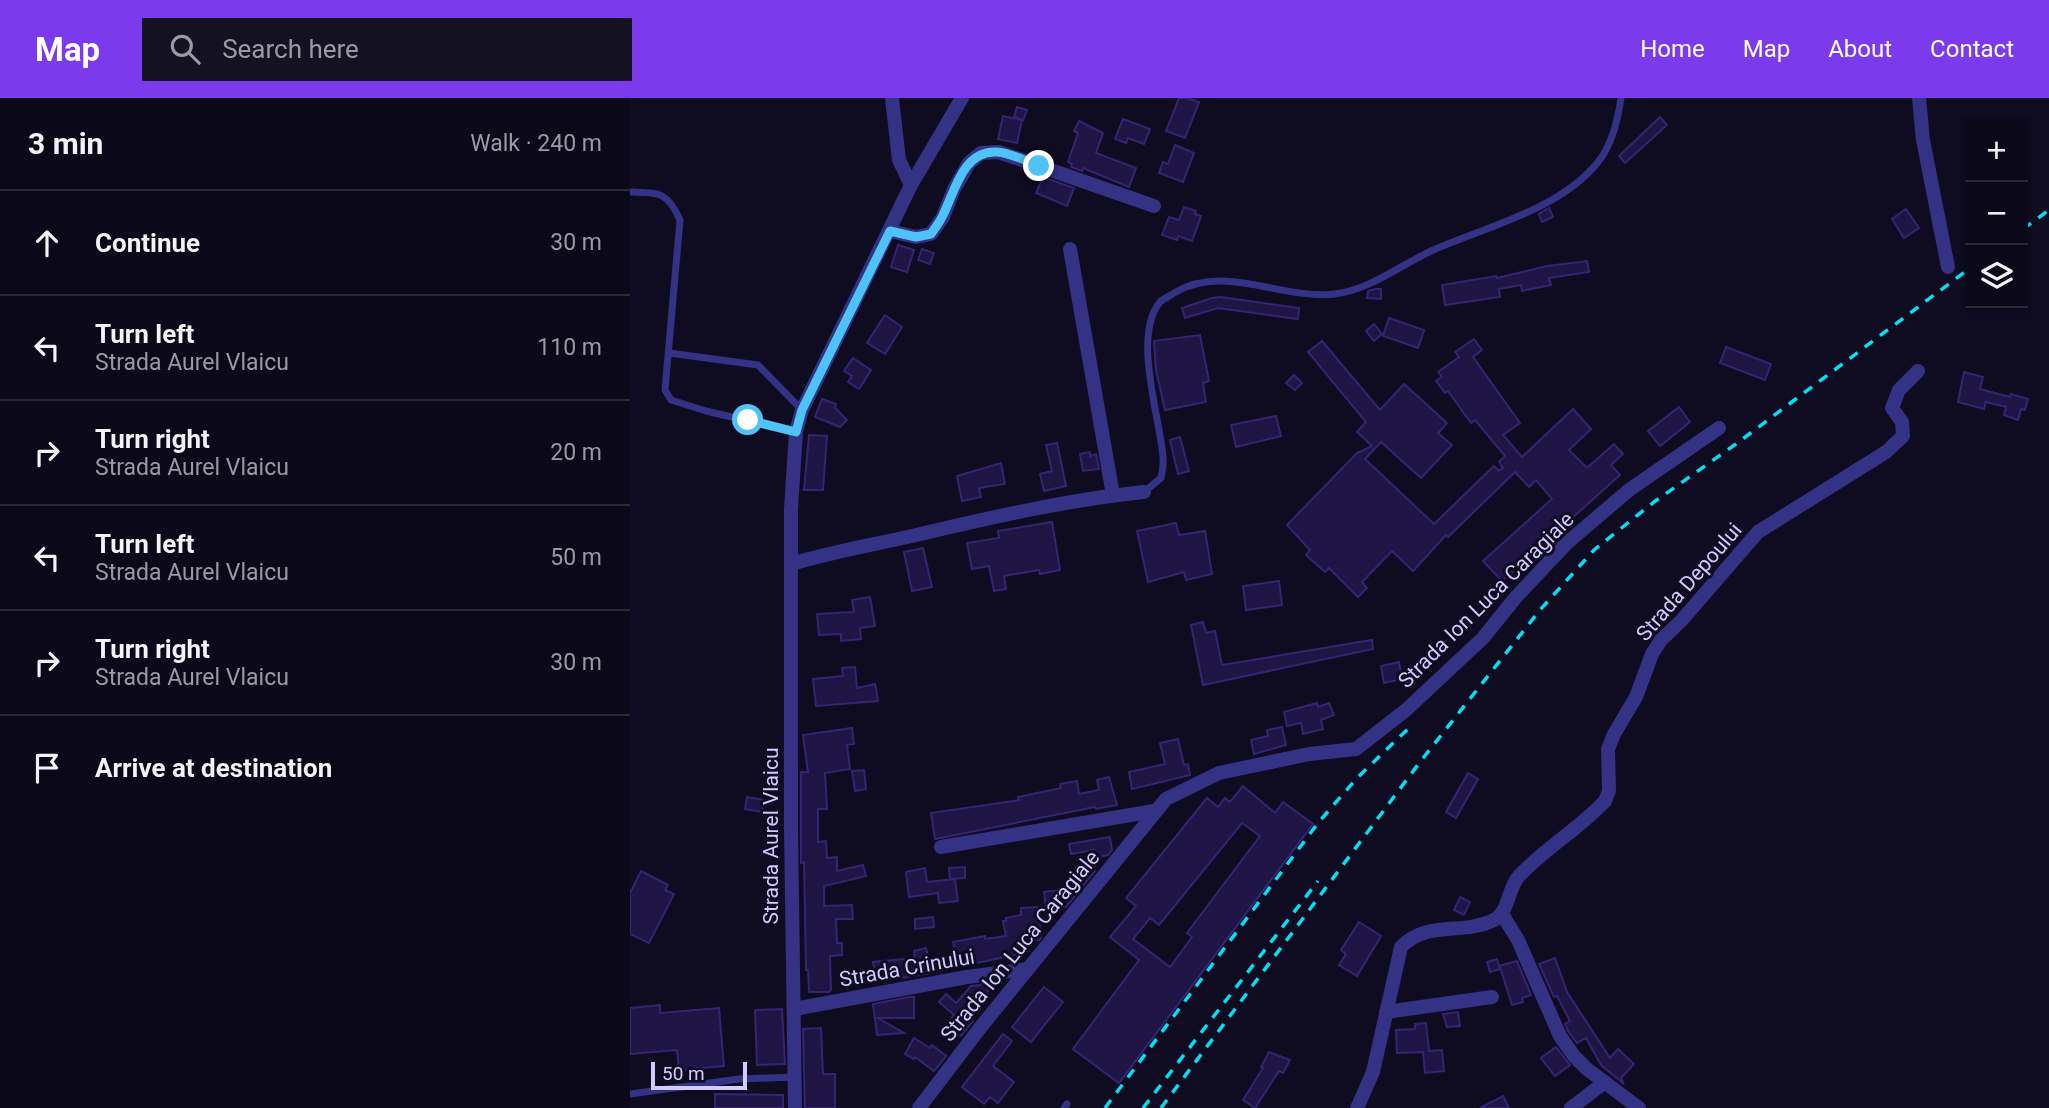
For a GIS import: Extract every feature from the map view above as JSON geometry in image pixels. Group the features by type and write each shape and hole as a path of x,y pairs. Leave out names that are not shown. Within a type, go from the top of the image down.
{"street":[{"path":"892,98 899,160 911,185"},
{"name":"Strada Aurel Vlaicu","path":"795,1108 791,564 796,432 802,410 911,185 962,98"},
{"path":"1919,98 1925,153 1948,267"},
{"path":"890,231 916,237 931,234 943,217 954,189 969,163 981,153 998,152 1154,206"},
{"path":"1070,249 1114,495"},
{"name":"Strada Depoului","path":"1502,914 1518,877 1605,801 1609,791 1607,764 1611,741 1636,697 1652,654 1661,640 1681,621 1758,532 1886,452 1903,436 1902,422 1892,408 1899,390 1918,371"},
{"name":"Strada Ion Luca Caragiale","path":"919,1108 1027,969 1166,799 1219,773 1310,754 1356,749 1406,710 1483,638 1516,597 1567,543 1629,490 1719,428"},
{"path":"791,564 965,522 1144,492"},
{"name":"Strada Ion Luca Caragiale","path":"942,847 1154,811"},
{"path":"1357,1108 1373,1072 1401,947 1416,934 1473,927 1494,920 1502,914 1518,940 1560,1036 1574,1056 1639,1108"},
{"name":"Strada Crinului","path":"794,1009 1027,969"},
{"path":"1386,1012 1492,998"},
{"path":"1571,1108 1605,1082"}],"lane":[{"path":"1144,492 1161,478 1164,460 1151,384 1147,336 1161,301 1184,287 1200,282 1239,281 1291,291 1335,293 1366,285 1458,239 1518,217 1571,188 1599,161 1618,121 1621,98"},
{"path":"630,192 659,193 674,205 680,220 665,390 671,400 796,432"},
{"path":"669,353 758,365 802,410"},
{"path":"630,1094 739,1079 795,1077"}],"building":[{"path":"1179,98 1199,102 1185,138 1166,131"},
{"path":"1017,107 1027,110 1023,120 1014,117"},
{"path":"1003,116 1022,120 1017,143 998,139"},
{"path":"1660,117 1667,125 1625,163 1619,156"},
{"path":"1123,119 1150,129 1144,144 1128,138 1126,143 1115,139"},
{"path":"1079,121 1103,133 1096,153 1136,168 1129,187 1083,168 1082,171 1071,167 1072,164 1068,162 1078,133 1074,131"},
{"path":"1175,145 1194,153 1183,182 1159,173 1163,162 1168,164"},
{"path":"1043,177 1074,188 1067,206 1036,193"},
{"path":"1184,207 1201,216 1192,241 1178,236 1177,240 1162,235 1169,217 1179,220"},
{"path":"1549,208 1553,217 1542,222 1539,214"},
{"path":"1906,209 1919,228 1904,238 1892,219"},
{"path":"898,245 914,250 907,272 891,267"},
{"path":"922,249 934,253 930,264 918,260"},
{"path":"1587,261 1589,272 1549,278 1551,285 1522,291 1521,285 1499,289 1500,297 1445,305 1442,285"},
{"path":"1381,289 1381,299 1367,298 1368,291"},
{"path":"1221,297 1299,308 1298,319 1218,308 1185,318 1182,308"},
{"path":"885,315 902,327 885,354 867,343"},
{"path":"1389,318 1424,330 1418,348 1383,336"},
{"path":"1374,324 1382,334 1374,341 1366,331"},
{"path":"1200,335 1209,381 1203,383 1206,402 1165,410 1156,370 1154,341"},
{"path":"1474,339 1482,350 1473,357 1520,423 1503,435 1522,457 1573,409 1591,429 1569,450 1587,468 1614,444 1623,454 1611,465 1620,475 1502,581 1483,561 1552,499 1536,480 1529,487 1515,472 1448,537 1446,535 1413,571 1392,551 1362,582 1367,588 1358,597 1329,568 1325,572 1306,555 1310,550 1287,525 1357,453 1372,446 1357,432 1366,422 1308,352 1322,341 1380,410 1404,384 1447,423 1438,433 1452,445 1421,478 1381,442 1365,459 1434,524 1494,466 1499,471 1503,468 1499,462 1505,456 1475,420 1471,423 1448,391 1445,393 1436,381 1442,377 1438,372 1459,357 1455,352"},
{"path":"1726,347 1771,364 1765,380 1720,363"},
{"path":"853,358 871,370 859,389 848,382 852,376 844,371"},
{"path":"1964,372 1983,377 1980,389 2028,399 2018,420 2004,415 2006,407 1986,402 1984,409 1958,402"},
{"path":"1294,375 1302,383 1295,390 1286,383"},
{"path":"822,399 836,404 835,408 847,420 840,427 815,417"},
{"path":"1679,407 1690,422 1660,446 1648,431"},
{"path":"1276,416 1281,436 1236,447 1231,425"},
{"path":"809,435 827,436 823,490 804,490"},
{"path":"1180,437 1189,471 1178,474 1170,440"},
{"path":"1057,443 1066,486 1044,491 1040,474 1052,471 1046,445"},
{"path":"1090,452 1090,456 1096,454 1099,469 1083,471 1080,454"},
{"path":"1001,463 1005,484 979,488 981,497 962,501 957,476"},
{"path":"1052,522 1060,570 1040,574 1039,570 1004,576 1006,589 994,591 989,566 972,569 967,543 999,538 998,531"},
{"path":"1176,523 1179,535 1205,531 1212,574 1186,580 1184,572 1148,582 1137,531"},
{"path":"923,548 932,587 912,591 904,552"},
{"path":"1279,581 1282,605 1246,610 1243,586"},
{"path":"870,597 875,626 860,628 861,639 841,641 841,634 819,635 817,614 854,612 852,600"},
{"path":"1203,622 1206,633 1215,631 1222,665 1372,640 1373,649 1203,685 1191,625"},
{"path":"1399,662 1402,679 1384,683 1381,666"},
{"path":"855,667 857,688 875,684 878,701 816,706 813,679 843,676 842,668"},
{"path":"1317,703 1318,707 1329,703 1334,715 1321,720 1323,729 1303,734 1301,723 1287,726 1284,712"},
{"path":"1282,727 1286,745 1254,754 1251,740 1268,736 1267,730"},
{"path":"852,728 854,744 847,745 850,769 825,773 827,809 818,809 818,842 826,841 827,858 837,857 837,871 863,865 866,876 824,886 824,906 852,905 853,919 836,919 837,943 842,943 842,955 830,956 831,990 809,992 806,970 804,862 801,863 801,772 808,772 803,735"},
{"path":"1178,739 1184,765 1188,764 1190,775 1132,789 1129,772 1165,764 1160,743"},
{"path":"864,770 866,789 855,791 852,771"},
{"path":"1468,773 1478,779 1456,818 1446,812"},
{"path":"1109,777 1117,805 935,839 931,813 1019,800 1018,797 1061,788 1060,784 1077,781 1079,794 1099,790 1097,780"},
{"path":"1243,786 1275,813 1283,802 1313,824 1119,1083 1073,1049 1139,960 1110,937 1136,906 1126,898 1207,798 1218,807 1225,798 1230,802","holes":["1242,823 1260,836 1187,933 1192,937 1170,967 1133,939 1150,918 1159,925"]},
{"path":"747,797 764,800 762,812 745,809"},
{"path":"1110,837 1112,850 1108,855 1086,859 1093,850 1071,854 1069,844"},
{"path":"1083,862 1095,871 1066,907 1046,909 1044,892 1061,890"},
{"path":"965,867 965,878 950,879 949,868"},
{"path":"925,868 927,882 955,879 958,901 939,903 938,893 909,897 906,872"},
{"path":"641,871 668,885 665,890 674,894 649,943 630,934 630,893"},
{"path":"1460,897 1470,902 1464,915 1454,910"},
{"path":"1039,907 1039,940 1016,941 1019,954 959,965 953,942 985,936 985,939 1006,936 1003,921 1006,921 1006,918 1021,915 1021,908"},
{"path":"933,917 934,927 915,929 915,919"},
{"path":"1359,922 1381,936 1357,976 1339,965 1346,954 1341,950"},
{"path":"926,948 932,973 876,982 873,962 915,958 914,951"},
{"path":"1555,958 1567,992 1610,1058 1618,1049 1634,1064 1621,1078 1624,1084 1601,1065 1586,1038 1577,1043 1568,1031 1565,1024 1570,1021 1557,996 1554,997 1539,964"},
{"path":"1497,959 1499,966 1517,961 1531,995 1522,998 1523,1002 1512,1005 1500,967 1490,972 1487,962"},
{"path":"995,983 966,1016 973,1021 961,1036 946,1025 954,1015 939,1002 946,994 956,1003 971,986"},
{"path":"1044,987 1063,1002 1031,1042 1012,1027"},
{"path":"914,997 914,1018 878,1018 904,1033 877,1035 873,1004"},
{"path":"660,1005 660,1013 719,1008 724,1066 679,1070 677,1050 630,1054 630,1008"},
{"path":"782,1009 785,1064 757,1065 755,1010"},
{"path":"1458,1012 1460,1026 1447,1027 1443,1014"},
{"path":"1426,1023 1429,1051 1442,1050 1444,1071 1425,1073 1423,1052 1397,1053 1396,1030 1415,1029 1415,1024"},
{"path":"821,1028 823,1074 835,1074 835,1108 805,1108 803,1029"},
{"path":"1003,1034 1012,1041 993,1066 1014,1082 998,1103 990,1097 984,1104 962,1087"},
{"path":"914,1038 930,1048 932,1045 946,1056 934,1071 915,1057 914,1059 905,1054"},
{"path":"1556,1047 1570,1065 1555,1076 1541,1058"},
{"path":"1269,1052 1290,1060 1283,1073 1279,1071 1255,1108 1243,1100 1263,1068 1261,1067"},
{"path":"715,1094 783,1095 783,1108 715,1108"},
{"path":"1503,1096 1509,1108 1480,1108"}],"railway":[{"path":"2028,225 2049,210"},
{"path":"1161,1108 1420,762 1540,610 1594,550 1654,502 1736,444 1965,272"},
{"path":"1105,1108 1318,823 1357,778 1412,725"},
{"path":"1143,1108 1318,881"}],"route":[{"path":"748,420 796,432 802,410 890,231 916,237 931,234 943,217 954,189 969,163 981,153 998,152 1039,166"}]}
